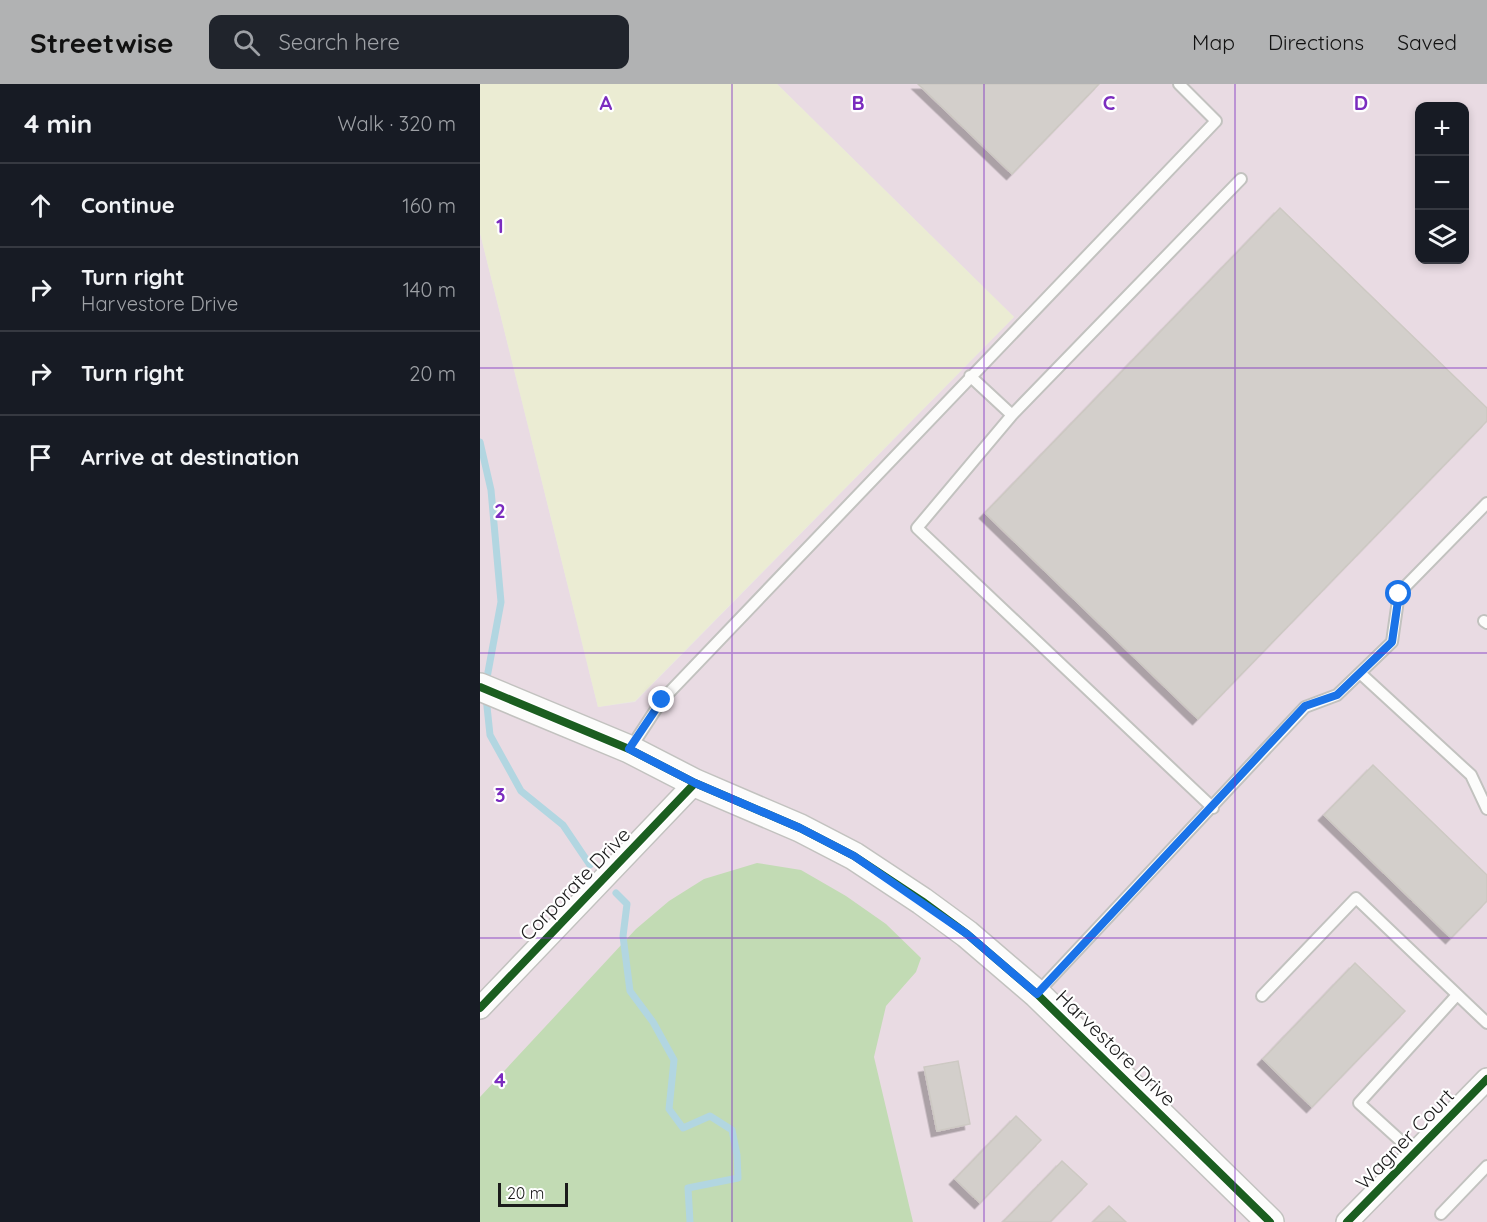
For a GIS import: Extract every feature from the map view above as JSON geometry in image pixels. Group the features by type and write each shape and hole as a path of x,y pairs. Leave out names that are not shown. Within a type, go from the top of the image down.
{"street":[{"name":"Harvestore Drive","path":"480,687 629,749 695,783 800,828 854,856 967,934 1037,994 1270,1222"},
{"name":"Corporate Drive","path":"480,1008 695,783"},
{"name":"Wagner Court","path":"1347,1222 1487,1079"}],"lane":[{"path":"629,749 662,700 1216,121 1179,84"},
{"path":"1213,808 917,528 1012,415 1241,179"},
{"path":"970,376 1012,415"},
{"path":"1037,994 1213,808 1305,706 1337,695 1392,642 1399,594 1487,503"},
{"path":"1360,673 1471,776 1487,809"},
{"path":"1262,996 1356,898 1487,1023"},
{"path":"1414,1154 1359,1103 1457,995"},
{"path":"1441,1214 1487,1166"}],"shaded area":[{"path":"777,84 1487,84 1487,1222 480,1222 480,233 598,707 635,702 1014,317"}],"green space":[{"path":"480,84 777,84 1014,317 635,701 598,707 480,233"},
{"path":"757,863 801,870 846,896 886,924 921,958 916,972 886,1006 874,1057 913,1222 480,1222 480,1097 636,929 669,901 704,879"}],"building":[{"path":"918,84 1099,84 1012,174"},
{"path":"1280,208 1487,408 1487,421 1198,719 985,513"},
{"path":"1373,765 1487,875 1487,901 1451,938 1324,815"},
{"path":"1355,963 1405,1011 1312,1107 1263,1059"},
{"path":"958,1061 970,1124 937,1131 924,1067"},
{"path":"1016,1116 1041,1140 980,1203 955,1179"},
{"path":"1062,1161 1087,1184 1050,1222 1003,1222"},
{"path":"1109,1206 1126,1222 1093,1222"}],"waterway":[{"path":"480,442 491,490 501,602 486,683"},
{"path":"486,697 490,735 521,791 563,825 590,865"},
{"path":"616,893 627,904 623,936 630,991 653,1022 674,1060 669,1109 683,1128 710,1116 732,1130 737,1155 738,1178 688,1188 690,1222"}],"cycle path":[{"path":"480,687 629,749 695,783 800,828 854,856 922,901 967,934 1037,994 1270,1222"},
{"path":"480,1008 695,783"},
{"path":"1347,1222 1487,1079"}],"route":[{"path":"662,700 629,749 695,783 800,828 854,856 967,934 1037,994 1213,808 1305,706 1337,695 1392,642 1399,594"}]}
